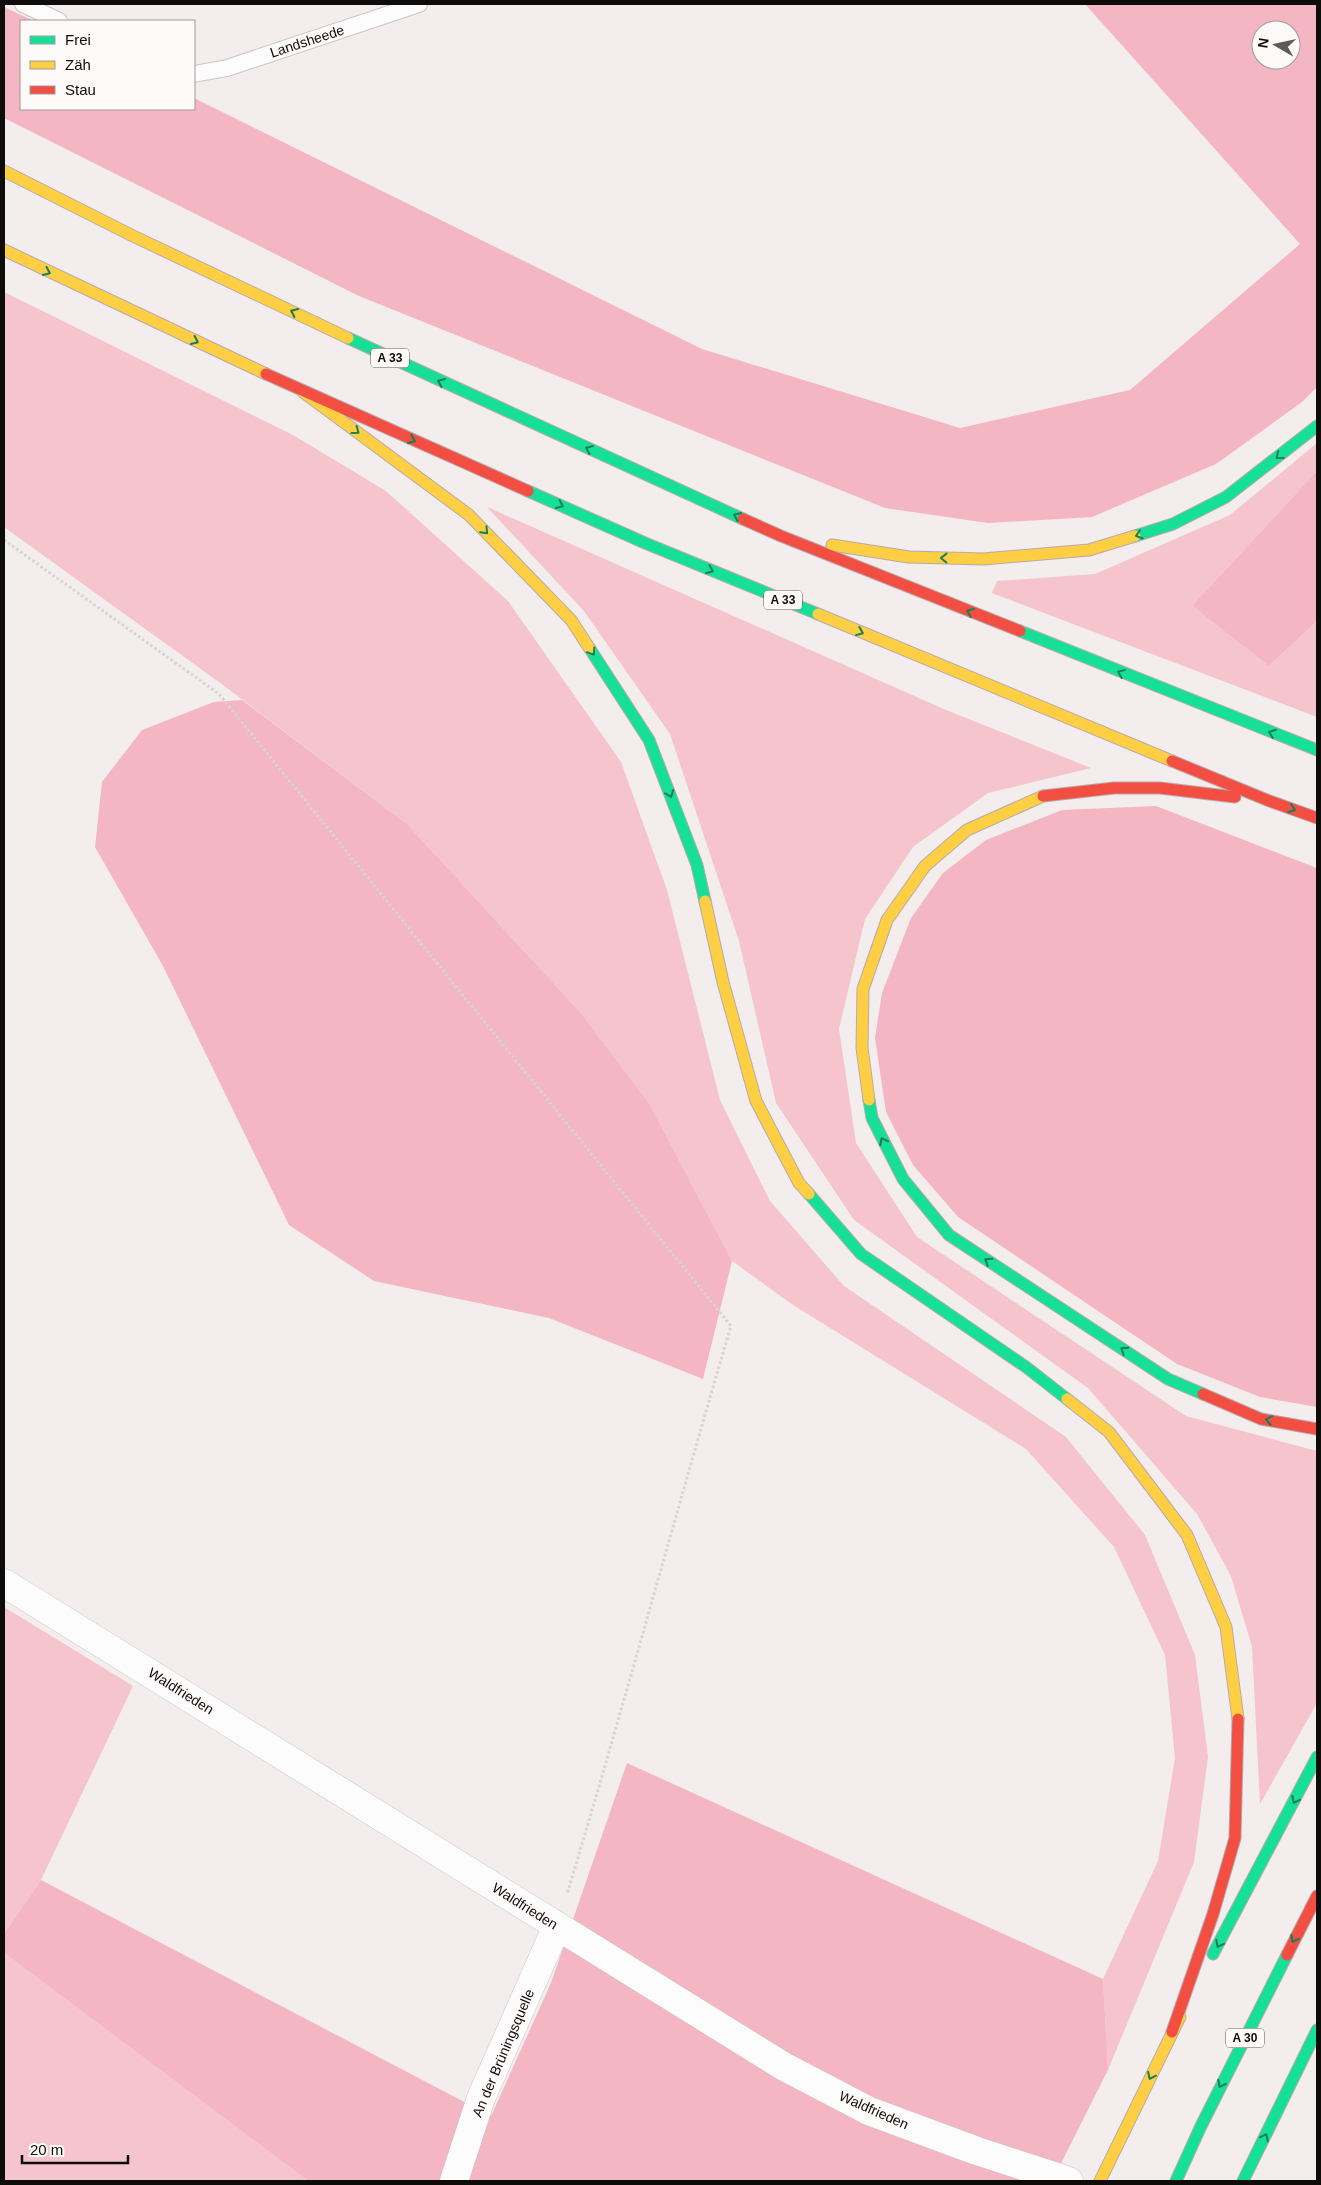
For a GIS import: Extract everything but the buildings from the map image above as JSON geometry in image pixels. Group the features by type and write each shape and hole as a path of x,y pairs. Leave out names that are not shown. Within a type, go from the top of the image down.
{"highway":[{"name":"A 33","path":"4,171 131,235 412,368 782,536 1317,750"},
{"name":"A 33","path":"4,250 303,392 645,543 1267,800 1317,818"},
{"path":"303,392 469,515 570,620 649,740 697,866 723,982 756,1101 799,1183 861,1254 1026,1367 1109,1432 1186,1535 1226,1627 1239,1735 1235,1838 1213,1914 1172,2032"},
{"path":"782,536 909,557 983,559 1089,550 1174,524 1226,497 1317,426"},
{"path":"1267,800 1160,788 1114,788 1046,796 967,830 925,866 887,920 863,989 862,1048 872,1118 903,1180 949,1235 1168,1379 1261,1419 1317,1429"},
{"path":"1100,2181 1172,2032 1317,1757"},
{"name":"A 30","path":"1176,2181 1201,2126 1317,1896"},
{"path":"1244,2181 1317,2030"}],"street":[{"name":"Waldfrieden","path":"4,1582 783,2066 869,2111 977,2151 1069,2181"},
{"name":"An der Brüningsquelle","path":"454,2181 481,2098 557,1926"}],"lane":[{"path":"23,4 57,20"},
{"name":"Landsheede","path":"195,74 227,68 419,4"}],"path":[{"path":"4,540 219,694 732,1326 681,1496 610,1752 557,1926"}],"shaded area":[{"path":"1085,4 1317,4 1317,387 1302,402 1216,464 1092,517 988,523 885,508 359,296 4,118 4,7 32,20 20,20 20,110 195,110 195,98 702,349 960,428 1130,390 1300,244"},
{"path":"4,292 293,435 386,491 508,601 621,762 667,890 720,1100 770,1201 844,1286 1066,1437 1145,1535 1195,1655 1208,1757 1194,1862 1108,2070 1103,1979 1158,1861 1175,1758 1165,1655 1114,1547 1026,1449 793,1305 732,1261 649,1103 580,1012 407,824 223,685 4,527"},
{"path":"1317,443 1317,471 1192,606 1269,666 1317,621 1317,717 992,593 997,581 1095,574 1230,515"},
{"path":"1317,471 1317,621 1269,666 1192,606"},
{"path":"487,507 946,710 1091,768 988,793 913,847 865,919 839,1029 856,1143 917,1237 1186,1416 1317,1451 1317,1703 1260,1804 1252,1647 1231,1576 1197,1514 1088,1388 854,1220 776,1103 739,941 670,734 584,611"},
{"path":"242,700 407,824 580,1012 649,1103 732,1261 703,1379 549,1318 374,1281 289,1225 163,966 95,847 102,782 142,730 214,702"},
{"path":"1156,806 1317,868 1317,1407 1260,1397 1177,1364 958,1217 913,1165 886,1112 875,1038 882,993 911,918 943,873 986,840 1062,810"},
{"path":"4,1607 133,1686 41,1880 4,1934"},
{"path":"627,1763 1103,1979 1108,2070 1052,2181 308,2181 4,1953 4,1934 41,1880 491,2116 551,1983"},
{"path":"4,1953 308,2181 4,2181"}],"traffic: fast":[{"path":"348,338 743,519"},
{"path":"1135,536 1173,524 1226,497 1317,426"},
{"path":"528,491 645,543 818,614"},
{"path":"1020,631 1317,750"},
{"path":"590,649 649,740 697,865 705,901"},
{"path":"869,1100 872,1118 903,1179 949,1235 1168,1379 1203,1394"},
{"path":"809,1194 861,1254 1026,1367 1067,1399"},
{"path":"1213,1954 1317,1757"},
{"path":"1176,2181 1201,2126 1287,1955"},
{"path":"1243,2181 1317,2030"}],"traffic: slow":[{"path":"4,171 131,235 348,338"},
{"path":"4,250 266,374"},
{"path":"303,392 469,515 571,620 590,649"},
{"path":"832,545 909,557 983,559 1089,550 1135,536"},
{"path":"818,614 1172,761"},
{"path":"869,1100 862,1048 863,989 887,920 925,866 967,830 1043,796"},
{"path":"705,901 723,982 756,1101 799,1183 809,1194"},
{"path":"1067,1399 1109,1432 1187,1535 1226,1627 1238,1719"},
{"path":"1100,2181 1180,2017"}],"traffic: jam":[{"path":"266,374 528,491"},
{"path":"743,519 781,536 1020,631"},
{"path":"1172,761 1267,800 1317,818"},
{"path":"1043,796 1114,788 1160,788 1235,797"},
{"path":"1203,1394 1261,1419 1317,1429"},
{"path":"1172,2032 1213,1914 1235,1838 1238,1719"},
{"path":"1287,1955 1317,1896"}]}
